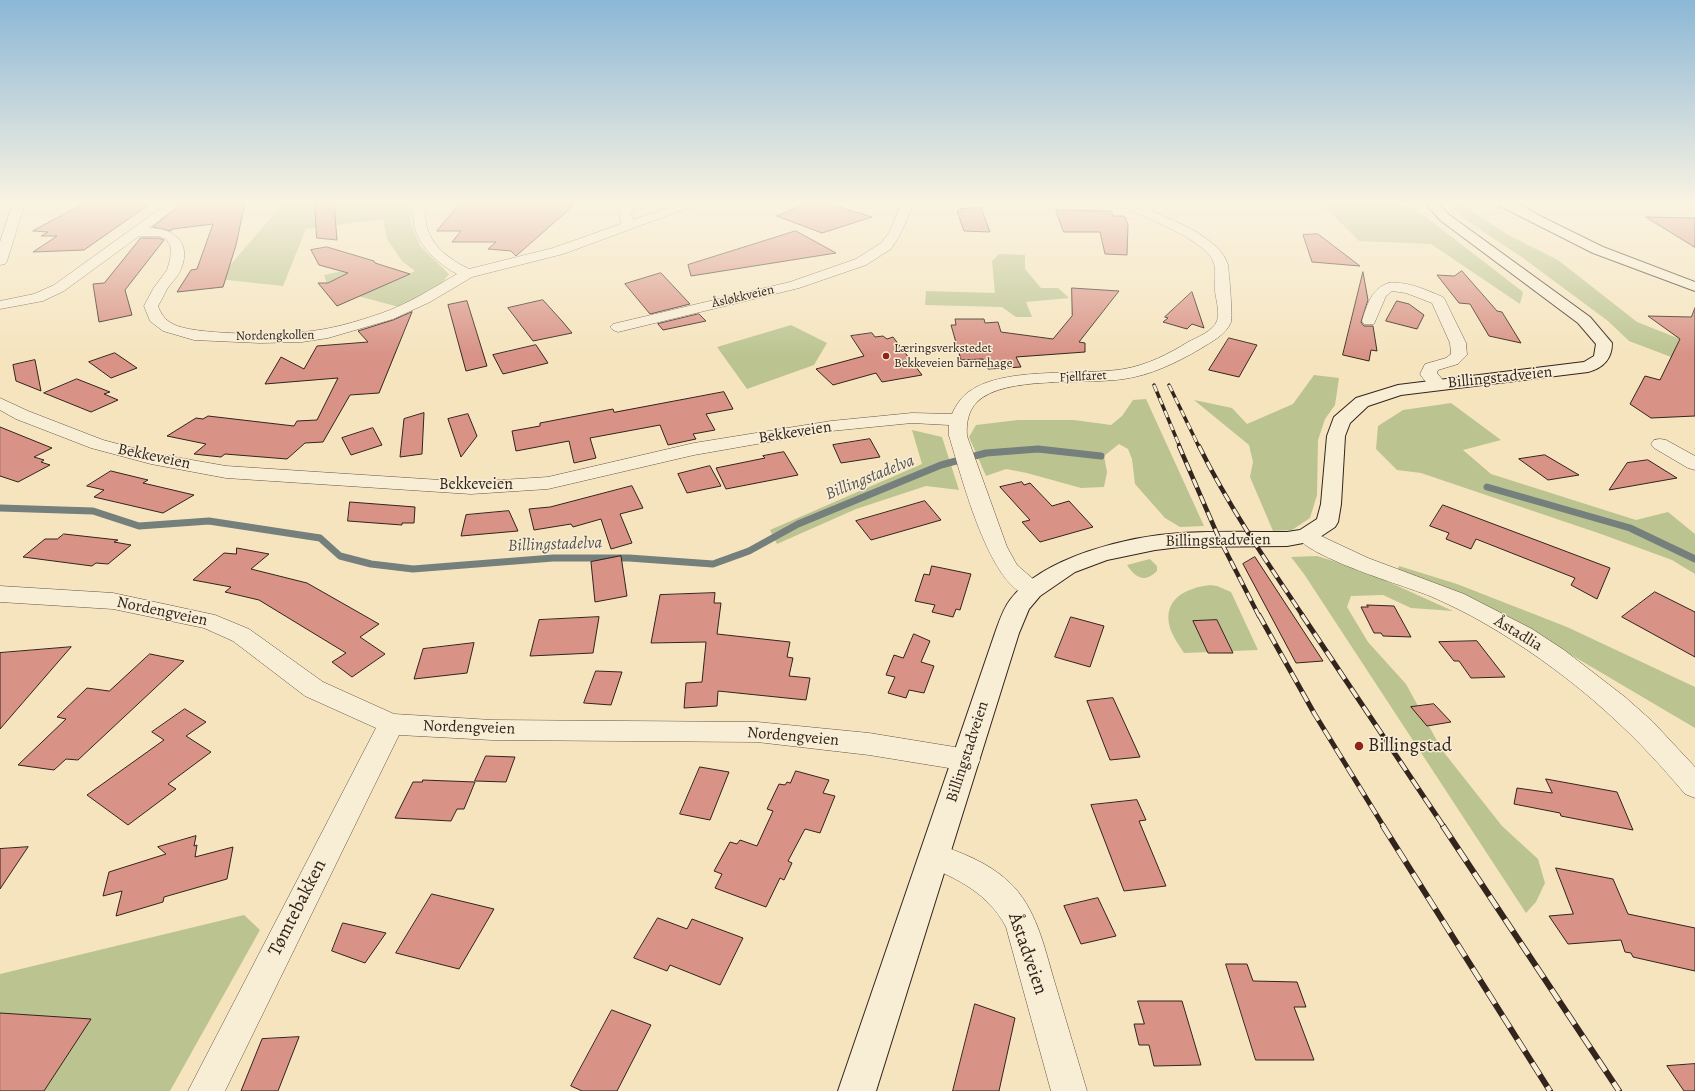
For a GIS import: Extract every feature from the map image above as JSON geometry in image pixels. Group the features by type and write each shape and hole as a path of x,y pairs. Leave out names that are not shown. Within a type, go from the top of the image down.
{"main road":[{"name":"Billingstadveien","path":"856,1091 1007,633 1018,606 1032,590 1067,567 1102,554 1155,543 1180,540 1287,540 1306,536 1326,522 1332,504 1336,436 1341,421 1362,402 1398,390 1588,367 1599,361 1604,354 1604,342 1584,320 1494,254"},
{"path":"1608,254 1695,287"}],"street":[{"path":"0,305 38,298 59,288 106,254"},
{"name":"Nordengkollen","path":"177,254 177,260 174,270 160,289 151,306 155,318 168,328 194,335 260,338 302,337 328,333 388,316 426,299 467,274 546,254"},
{"path":"438,254 446,263 467,274"},
{"name":"Åsløkkveien","path":"618,327 794,285 861,262 874,254"},
{"name":"Fjellfaret","path":"958,428 967,402 974,394 998,384 1029,380 1126,374 1146,368 1178,354 1213,334 1222,324 1225,312 1219,258 1216,254"},
{"path":"1369,321 1379,297 1386,288 1399,287 1438,300 1458,343 1459,355 1452,361 1431,367 1428,374 1439,385"},
{"name":"Bekkeveien","path":"0,404 22,416 96,444 151,458 226,472 471,488 548,483 694,449 832,426 912,418 958,428"},
{"path":"958,428 973,481 996,547 1009,570 1032,590"},
{"path":"1660,444 1695,464"},
{"name":"Åstadlia","path":"1306,536 1331,551 1456,599 1542,647 1574,669 1628,714 1695,786"},
{"name":"Nordengveien","path":"0,594 113,601 219,625 240,635 314,689 391,724 492,730 757,732 869,744 966,760"},
{"name":"Tømtebakken","path":"206,1091 391,724"},
{"name":"Åstadveien","path":"934,856 973,872 1005,900 1013,910 1028,947 1069,1091"}],"green space":[{"path":"240,254 296,254 283,286 218,279"},
{"path":"397,254 428,254 449,274 440,286 399,307 328,288 324,275 343,271 386,284 415,271 402,261"},
{"path":"999,254 1025,255 1025,269 1041,288 1058,288 1069,298 1026,302 1032,317 1016,317 1002,307 925,305 926,291 995,293 992,261"},
{"path":"1446,254 1474,254 1523,292 1520,304"},
{"path":"1517,254 1546,254 1558,260 1637,322 1685,341 1695,366 1629,341 1608,321"},
{"path":"791,325 827,343 814,365 747,389 717,347"},
{"path":"1314,375 1339,378 1335,405 1325,419 1318,440 1317,495 1310,518 1292,530 1273,531 1250,477 1253,462 1249,445 1194,400 1232,408 1247,424 1293,404"},
{"path":"1146,399 1204,526 1180,527 1165,518 1135,484 1132,459 1128,449 1119,444 1104,456 1107,472 1104,487 1081,488 1027,473 1006,469 986,476 969,437 976,425 1018,420 1074,420 1111,425 1122,416 1133,400"},
{"path":"1451,403 1501,440 1463,450 1491,474 1636,520 1668,512 1695,534 1695,574 1672,560 1601,534 1421,473 1397,470 1376,449 1378,426 1403,410"},
{"path":"912,430 942,437 959,490 926,486 856,509 777,544 770,530 922,464"},
{"path":"1317,556 1362,570 1453,611 1411,608 1383,595 1351,596 1347,607 1368,642 1406,684 1442,750 1502,826 1538,859 1545,883 1536,902 1526,913 1304,574 1291,557"},
{"path":"1150,559 1157,566 1157,571 1148,577 1144,578 1137,576 1127,565"},
{"path":"1399,566 1457,584 1567,627 1695,687 1695,728 1507,617 1458,594 1398,569"},
{"path":"1210,585 1217,586 1231,592 1258,650 1184,653 1174,638 1170,628 1168,618 1170,609 1173,602 1185,592"},
{"path":"244,915 260,930 170,1091 0,1091 0,974"}],"building":[{"path":"128,254 153,254 125,290 132,315 99,322 93,284 104,283"},
{"path":"202,254 233,254 223,287 177,292 191,270 197,269"},
{"path":"313,254 350,254 410,274 337,306 318,283 328,283 348,273 319,265"},
{"path":"723,254 830,254 691,276 688,265"},
{"path":"1105,254 1127,254 1127,255"},
{"path":"1309,254 1344,254 1360,266 1312,262"},
{"path":"1462,271 1497,311 1502,312 1521,343 1489,336 1470,304 1459,303 1437,275 1454,276"},
{"path":"1363,272 1368,300 1361,322 1364,326 1373,326 1377,351 1371,350 1369,361 1343,355"},
{"path":"661,273 690,304 650,314 625,284"},
{"path":"1072,288 1119,291 1079,342 1085,343 1085,352 1016,357 1021,367 988,369 983,359 961,360 951,325 956,325 955,319 984,319 985,323 998,322 1001,332 1053,339 1072,316"},
{"path":"1192,292 1204,328 1192,324 1187,329 1163,322 1168,318 1165,317"},
{"path":"543,300 572,333 533,341 508,308"},
{"path":"467,301 487,366 466,371 448,305"},
{"path":"1397,301 1409,304 1424,315 1417,329 1386,321"},
{"path":"1695,308 1695,416 1651,418 1630,404 1645,376 1660,380 1680,339 1648,316 1691,317"},
{"path":"412,312 379,393 350,395 323,442 305,443 287,459 225,454 221,457 194,454 206,444 167,436 196,418 203,419 208,416 294,426 297,421 317,420 338,378 265,384 281,357 304,369 317,346 368,342 358,331 393,320"},
{"path":"699,314 706,321 663,330 658,324"},
{"path":"872,333 875,337 883,336 887,339 893,337 922,375 882,382 876,373 833,385 816,369 864,356 851,336"},
{"path":"1229,338 1257,345 1239,377 1209,370"},
{"path":"536,345 548,363 503,374 493,355"},
{"path":"115,353 137,368 111,378 89,362"},
{"path":"35,360 41,391 16,381 13,365"},
{"path":"77,379 110,392 104,394 118,400 91,412 44,393"},
{"path":"724,392 733,409 706,414 715,430 693,434 696,439 668,445 660,425 590,438 596,458 574,463 569,441 516,451 512,431 540,426 540,423 613,409 614,412"},
{"path":"424,413 422,454 400,457 404,419"},
{"path":"468,414 477,436 461,457 448,419"},
{"path":"0,427 52,448 34,457 44,460 41,462 50,465 18,482 0,476"},
{"path":"373,428 382,445 351,455 342,438"},
{"path":"870,439 880,457 841,463 833,445"},
{"path":"784,452 798,475 726,489 716,468 765,458 763,456"},
{"path":"1545,455 1579,475 1548,480 1519,459"},
{"path":"1648,460 1677,478 1609,490 1627,463"},
{"path":"710,466 721,486 687,493 678,474"},
{"path":"111,471 148,480 143,483 194,495 163,513 94,497 104,490 87,486"},
{"path":"1022,482 1024,485 1030,483 1052,506 1069,501 1093,527 1040,542 1022,522 1030,520 1000,487"},
{"path":"632,486 643,508 620,514 632,543 611,549 601,519 573,527 571,524 534,530 529,509 550,507"},
{"path":"925,501 941,520 871,540 856,521"},
{"path":"350,502 415,507 414,523 402,523 402,525 348,521"},
{"path":"1443,505 1610,568 1597,599 1571,585 1575,578 1476,539 1471,549 1446,539 1449,533 1430,526"},
{"path":"509,511 518,531 461,536 466,515"},
{"path":"64,534 118,540 114,542 131,545 108,564 96,563 92,566 23,557 45,539 57,539"},
{"path":"237,548 269,554 251,569 307,583 379,624 360,637 385,654 352,677 332,662 346,653 259,600 225,592 231,587 193,580 224,553 236,554"},
{"path":"621,556 627,596 595,602 591,562"},
{"path":"1255,557 1323,661 1296,663 1243,564"},
{"path":"932,566 971,574 960,610 956,609 953,617 932,612 935,605 915,601 924,574 929,575"},
{"path":"1655,592 1695,612 1695,657 1622,617"},
{"path":"715,593 714,603 721,603 717,634 790,642 787,657 793,658 789,676 810,678 806,700 718,691 717,706 684,708 686,683 702,682 706,642 651,643 660,595"},
{"path":"1367,605 1394,606 1411,637 1383,636 1381,633 1374,633 1361,607 1368,607"},
{"path":"599,617 593,653 530,656 539,620"},
{"path":"1071,617 1104,626 1090,667 1055,657"},
{"path":"1217,620 1233,653 1208,653 1193,621"},
{"path":"914,634 930,641 921,662 934,666 924,693 909,690 906,698 888,693 895,677 886,675 894,655 903,658"},
{"path":"1477,641 1505,677 1471,678 1459,661 1454,661 1439,642"},
{"path":"474,643 467,673 414,679 423,649"},
{"path":"71,647 0,729 0,653"},
{"path":"150,654 184,661 78,760 66,759 54,770 18,765 66,719 57,717 87,688 109,691"},
{"path":"596,671 622,672 611,705 584,703"},
{"path":"1113,698 1140,757 1110,760 1087,701"},
{"path":"1434,704 1451,722 1427,726 1411,707"},
{"path":"185,709 206,722 186,736 211,752 168,784 176,789 128,825 87,795 164,740 152,732"},
{"path":"486,756 515,757 506,782 475,781"},
{"path":"700,767 729,772 710,820 680,814"},
{"path":"796,771 829,780 823,793 835,796 820,833 805,829 788,861 792,863 784,880 780,878 766,907 715,888 722,874 714,871 730,842 737,844 740,840 757,846 773,811 767,809 779,784 785,785 787,782 790,783"},
{"path":"1546,779 1617,792 1633,830 1561,816 1560,813 1514,804 1517,788 1552,793"},
{"path":"423,780 475,782 464,809 457,809 451,821 395,818 413,782 422,782"},
{"path":"1137,800 1146,820 1139,821 1166,886 1124,891 1091,805"},
{"path":"196,836 194,846 197,845 195,857 233,847 227,879 164,897 163,902 116,916 122,891 103,896 109,872 166,854 158,847"},
{"path":"28,847 0,889 0,849"},
{"path":"1556,868 1613,879 1628,914 1695,928 1695,971 1633,957 1631,953 1625,952 1621,940 1568,944 1549,916 1573,914"},
{"path":"432,894 494,909 459,969 396,953"},
{"path":"1098,898 1116,936 1081,944 1064,906"},
{"path":"658,918 687,929 692,919 743,938 720,985 670,965 667,971 634,958"},
{"path":"343,923 386,933 365,963 332,951"},
{"path":"1226,964 1247,964 1253,981 1297,982 1306,1007 1294,1007 1314,1060 1256,1060"},
{"path":"1138,1001 1182,1001 1201,1065 1154,1066 1149,1045 1139,1045 1134,1024 1144,1024"},
{"path":"975,1004 1015,1018 999,1091 953,1091"},
{"path":"612,1010 651,1025 617,1091 582,1091 571,1086"},
{"path":"0,1013 91,1019 44,1091 0,1091"},
{"path":"299,1037 278,1091 241,1091 262,1039"},
{"path":"1695,1064 1695,1091 1684,1091 1667,1066"}],"waterway":[{"name":"Billingstadelva","path":"0,508 93,511 139,526 209,521 320,538 340,556 371,564 413,569 553,558 629,558 713,564 749,551 798,524 941,465 986,453 1038,449 1101,456"},
{"path":"1487,487 1630,528 1695,559"}],"railway":[{"path":"1154,385 1180,447"},
{"path":"1169,385 1199,447"},
{"path":"1179,446 1218,536 1259,616"},
{"path":"1199,446 1222,490 1261,554 1303,616"},
{"path":"1259,615 1314,713 1384,827"},
{"path":"1302,615 1444,827"},
{"path":"1383,826 1550,1091"},
{"path":"1443,826 1619,1091"}],"place":[{"name":"Læringsverkstedet Bekkeveien barnehage","path":"886,356"},
{"name":"Billingstad","path":"1359,746"}]}
